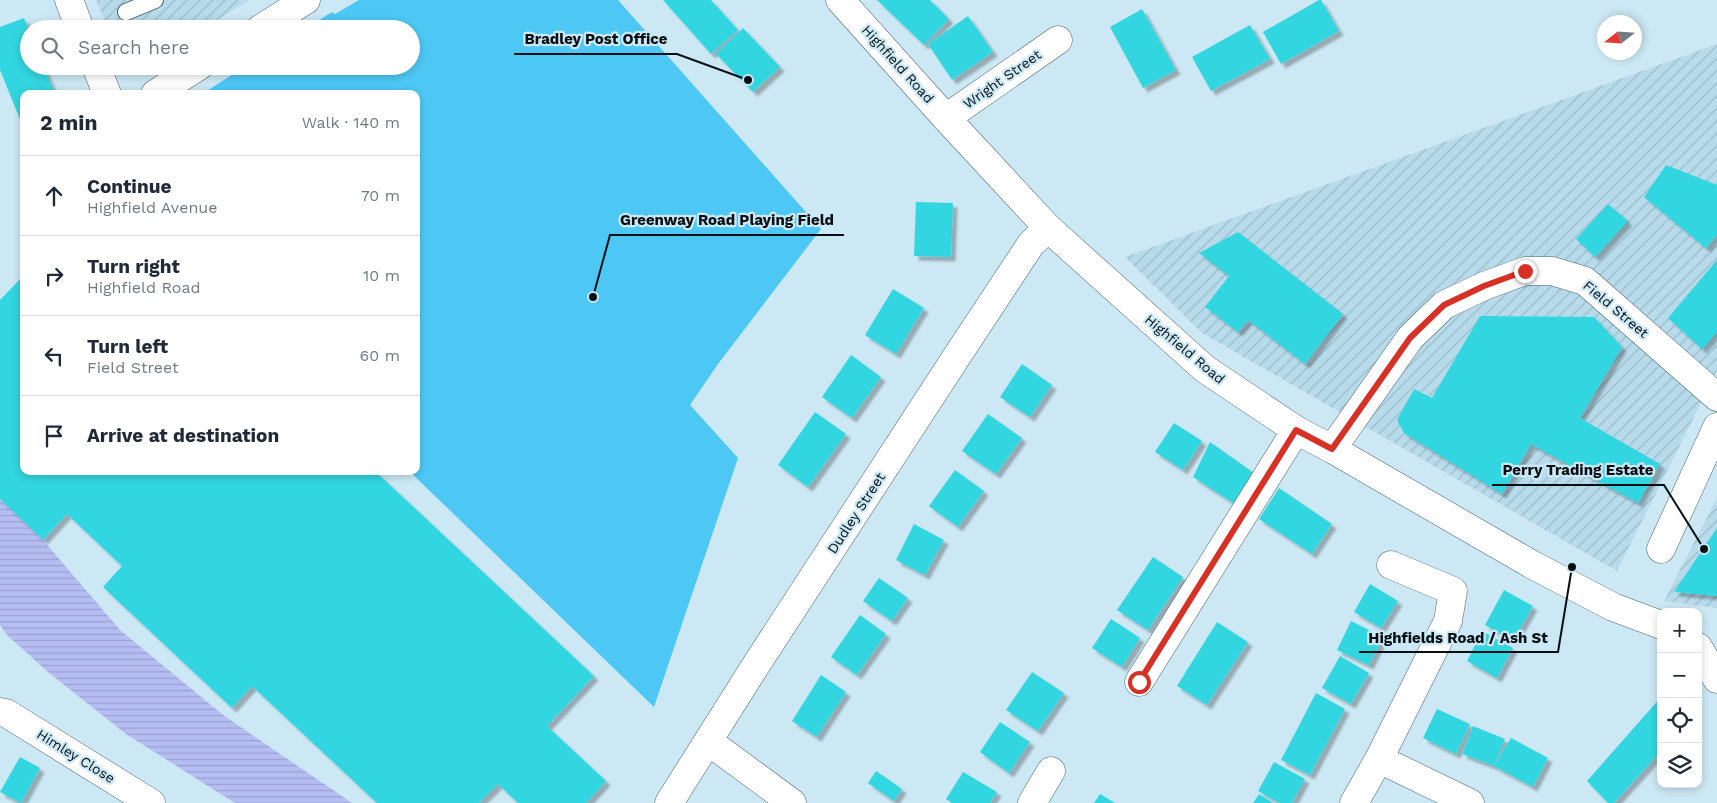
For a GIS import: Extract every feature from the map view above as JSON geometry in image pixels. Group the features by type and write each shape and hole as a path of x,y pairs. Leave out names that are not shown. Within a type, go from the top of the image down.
{"street":[{"path":"69,0 77,20"},
{"name":"Highfield Road","path":"840,0 1048,228 1205,369 1296,430 1531,564 1613,606 1657,623"},
{"path":"271,20 291,4"},
{"name":"Wright Street","path":"946,118 1058,40"},
{"path":"100,75 105,90"},
{"path":"161,90 186,75"},
{"name":"Dudley Street","path":"669,803 964,345 1031,244 1048,228"},
{"name":"Field Street","path":"1332,449 1410,338 1444,305 1484,286 1525,271 1552,271 1585,281 1717,397"},
{"path":"1661,550 1717,427"},
{"path":"1139,682 1296,430"},
{"path":"1354,803 1379,759 1448,621 1453,591 1391,565"},
{"path":"1702,638 1717,638"},
{"path":"1702,653 1717,679"},
{"name":"Himley Close","path":"0,712 6,713 151,803"},
{"path":"708,741 792,803"},
{"path":"1379,759 1470,803"},
{"path":"1032,803 1050,771"}],"lane":[{"path":"126,12 155,0"}],"shaded area":[{"path":"96,0 249,0 217,20 104,20"},
{"path":"359,0 618,0 821,229 718,364 690,405 738,458 654,707 413,475 420,475 420,90 208,90 232,75 420,75 420,20 319,20 332,12 335,14"},
{"path":"1717,44 1717,371 1617,571 1202,333 1125,257"},
{"path":"1717,498 1717,608 1664,601"},
{"path":"0,499 43,540 120,630 223,715 352,803 235,803 126,734 48,672 7,635 0,625"}],"building":[{"path":"663,0 711,0 738,30 711,54"},
{"path":"877,0 930,0 949,19 924,45"},
{"path":"1321,0 1339,31 1281,64 1263,32"},
{"path":"1142,9 1176,70 1143,88 1110,27"},
{"path":"968,16 993,52 952,80 928,44"},
{"path":"24,18 25,20 20,20 20,75 47,75 53,90 20,90 20,119 0,70 0,27"},
{"path":"1250,25 1270,59 1211,91 1192,57"},
{"path":"743,28 780,67 753,92 716,54"},
{"path":"1666,165 1717,185 1717,235 1706,248 1644,197"},
{"path":"916,202 953,203 951,257 914,256"},
{"path":"1608,204 1628,221 1595,257 1576,239"},
{"path":"1238,232 1343,314 1305,364 1248,320 1238,332 1205,307 1229,276 1199,253"},
{"path":"1717,260 1717,332 1702,349 1668,318"},
{"path":"20,279 20,475 379,475 594,676 547,726 606,781 586,803 518,803 498,784 479,803 377,803 252,686 232,708 103,587 122,566 67,514 43,540 0,499 0,300"},
{"path":"893,289 924,308 896,354 865,335"},
{"path":"1480,316 1594,317 1622,347 1580,418 1660,464 1638,503 1531,444 1502,494 1404,433 1397,420 1414,389 1432,398"},
{"path":"851,355 881,377 852,418 822,397"},
{"path":"1022,364 1052,385 1030,417 1000,397"},
{"path":"815,412 846,434 808,487 778,465"},
{"path":"988,414 1022,438 996,474 962,451"},
{"path":"1174,423 1202,441 1183,470 1155,452"},
{"path":"1210,442 1261,478 1241,508 1193,477"},
{"path":"955,470 984,491 958,527 929,506"},
{"path":"1279,488 1332,524 1312,554 1259,519"},
{"path":"914,524 944,540 925,575 896,560"},
{"path":"1717,528 1717,596 1674,592"},
{"path":"1153,557 1183,577 1148,630 1117,610"},
{"path":"879,578 908,598 892,621 863,601"},
{"path":"1370,584 1398,601 1381,628 1354,612"},
{"path":"1504,590 1533,606 1513,641 1485,625"},
{"path":"860,615 886,634 857,675 831,657"},
{"path":"1111,619 1140,638 1122,667 1092,648"},
{"path":"1351,621 1383,637 1369,665 1337,650"},
{"path":"1217,622 1248,642 1207,705 1177,686"},
{"path":"1482,631 1513,648 1497,678 1467,661"},
{"path":"1340,656 1369,673 1351,704 1322,688"},
{"path":"1032,672 1064,693 1038,731 1006,710"},
{"path":"821,675 846,692 817,737 792,721"},
{"path":"1316,693 1345,709 1310,775 1281,760"},
{"path":"1657,702 1657,755 1614,803 1608,803 1587,781"},
{"path":"1437,709 1470,724 1456,754 1423,738"},
{"path":"1000,722 1030,742 1009,773 980,752"},
{"path":"1473,726 1505,739 1494,766 1462,754"},
{"path":"1511,738 1548,758 1533,787 1494,766"},
{"path":"20,757 40,768 21,803 0,792"},
{"path":"1274,762 1305,779 1292,803 1280,803 1258,791"},
{"path":"876,771 902,789 894,801 868,783"},
{"path":"963,772 997,792 990,803 952,803 946,799"},
{"path":"1100,794 1115,803 1094,803"},
{"path":"1259,794 1273,803 1253,803"}],"place":[{"name":"Bradley Post Office","path":"748,80"},
{"name":"Greenway Road Playing Field","path":"593,297"},
{"name":"Perry Trading Estate","path":"1704,549"},
{"name":"Highfields Road / Ash St","path":"1572,567"}],"route":[{"path":"1139,682 1296,430 1332,449 1410,338 1444,305 1484,286 1525,271"}]}
